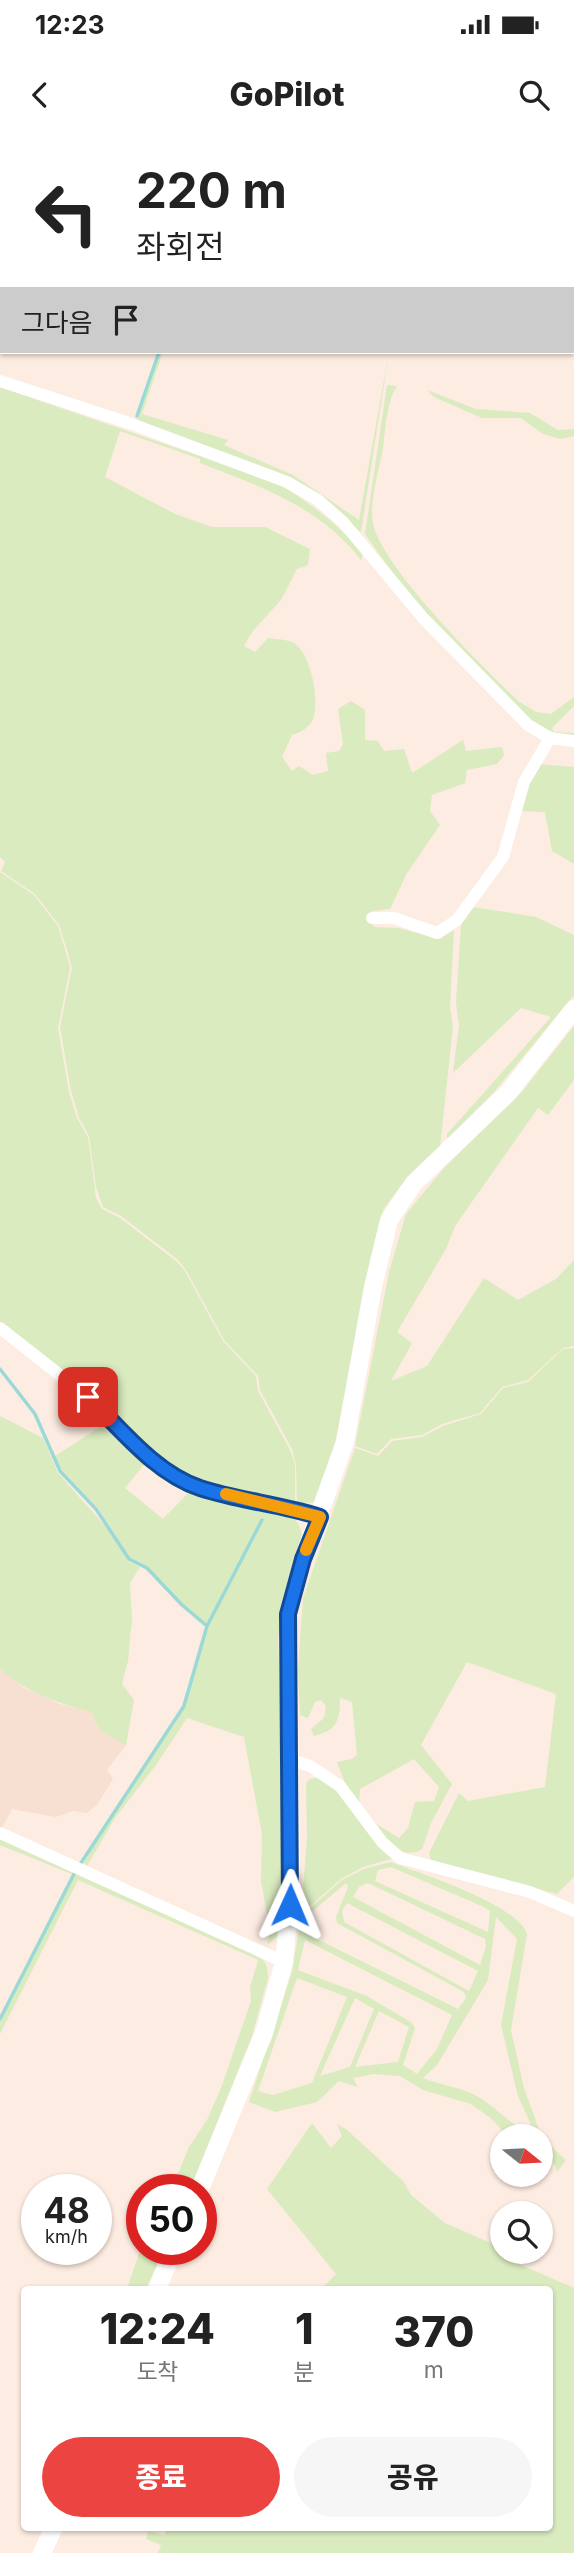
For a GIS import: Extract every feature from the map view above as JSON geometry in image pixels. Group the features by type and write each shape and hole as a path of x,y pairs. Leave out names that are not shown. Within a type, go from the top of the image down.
{"main road":[{"path":"206,2174 264,2033 284,1962 290,1887 288,1614 303,1559 345,1442 373,1287 389,1220 414,1183 508,1093 574,1009"},
{"path":"158,2286 167,2265"},
{"path":"42,2553 52,2531"}],"street":[{"path":"0,381 253,469 287,482 318,500 343,522 401,594 514,712 550,738 574,741"},
{"path":"372,918 394,918 437,933 457,920 503,857 510,841 524,782 550,738"},
{"path":"0,1328 88,1397 172,1475 200,1488 296,1509 320,1517"},
{"path":"288,1759 310,1766 334,1781 353,1801 382,1843 400,1858 530,1892 574,1912"},
{"path":"0,1833 284,1962"}],"shaded area":[{"path":"0,1669 24,1688 60,1704 91,1712 100,1731 126,1745 107,1770 113,1779 97,1805 87,1813 73,1811 56,1817 12,1809 0,1832"}],"green space":[{"path":"159,354 162,354 142,414 228,440 224,445 293,475 359,520 389,354 361,532 288,477 137,420"},
{"path":"387,385 397,386 389,408 372,505 373,523 380,542 413,590 518,701 536,712 551,714 574,697 574,706 552,728 554,732 574,733 574,737 562,737 539,729 408,595 365,534"},
{"path":"0,387 275,482 322,514 363,553 361,560 327,525 288,500 200,463 200,459 120,431 105,477 175,514 212,527 265,527 310,549 308,565 297,569 281,600 252,632 244,646 255,652 268,638 285,640 300,649 309,667 315,690 315,711 309,725 292,735 282,757 292,771 299,766 313,775 328,771 326,753 339,751 343,744 338,709 351,701 365,710 365,740 378,741 384,751 404,749 412,773 463,740 466,751 502,747 504,755 497,764 467,770 465,783 432,795 430,811 440,825 407,873 390,909 372,911 369,919 374,927 398,928 440,939 454,930 450,1007 453,1026 440,1147 402,1184 383,1210 333,1453 316,1502 297,1504 296,1464 292,1449 260,1390 258,1376 224,1340 186,1270 177,1259 121,1216 103,1207 96,1187 89,1136 79,1118 71,1091 60,1027 72,968 68,953 59,925 35,894 1,871 5,862 0,857"},
{"path":"427,390 476,409 530,413 558,430 574,429 574,436 561,439 543,434 521,418 482,418 434,397"},
{"path":"539,764 574,767 574,864 552,851 545,812 518,811 520,797"},
{"path":"0,872 34,895 58,926 66,953 70,968 58,1028 69,1092 77,1118 88,1137 96,1198 102,1209 120,1218 185,1271 223,1341 256,1376 258,1391 295,1464 295,1505 202,1482 177,1471 0,1324"},
{"path":"473,907 536,917 574,935 574,995 494,1092 447,1139 447,1134 551,1017 521,1008 453,1073 459,1025 456,1003 461,924"},
{"path":"574,1026 574,1080 548,1115 538,1108 455,1226 446,1249 397,1332 412,1343 391,1381 427,1366 484,1278 518,1300 556,1279 574,1260 574,1346 563,1348 528,1380 502,1387 480,1413 442,1424 422,1435 391,1439 377,1454 355,1446 389,1272 406,1214 444,1168 521,1093"},
{"path":"574,1348 574,1877 557,1894 431,1860 429,1853 459,1793 468,1801 545,1787 556,1694 467,1662 421,1745 452,1784 431,1823 422,1849 407,1852 393,1845 370,1820 399,1838 408,1828 415,1802 434,1801 439,1787 414,1759 360,1789 359,1806 347,1788 337,1762 352,1759 357,1755 352,1702 340,1698 336,1723 328,1731 314,1736 311,1729 324,1718 326,1706 321,1700 315,1702 308,1718 300,1715 298,1669 303,1598 355,1448 378,1456 392,1441 422,1437 443,1426 481,1414 503,1388 528,1382 563,1349"},
{"path":"0,1416 43,1438 58,1473 113,1535 128,1561 140,1567 130,1583 132,1619 128,1661 122,1684 134,1700 126,1745 100,1731 91,1712 43,1696 21,1685 0,1669"},
{"path":"109,1421 156,1464 153,1467 146,1462 125,1488 163,1519 193,1488 286,1513 294,1518 300,1528 302,1541 280,1621 278,1642 288,1829 279,1935 267,1945 270,1931 261,1881 262,1834 244,1737 187,1718 156,1765 115,1818 87,1866 84,1863 101,1831 177,1720 208,1626 264,1520 262,1519 206,1624 182,1605 148,1567 130,1558 98,1508 60,1468 55,1456"},
{"path":"321,1777 328,1780 395,1858 363,1867 341,1879 301,1914 307,1838 306,1784 309,1779"},
{"path":"0,1839 261,1956 267,1967 268,1978 252,2036 196,2174 178,2174 189,2147 207,2120 221,2088 251,2001 250,1988 258,1960 78,1880 0,2034 0,2021 74,1875 0,1845"},
{"path":"391,1862 467,1891 506,1912 520,1923 527,1934 511,2030 524,2088 537,2124 531,2124 518,2096 501,2025 517,1939 496,1917 488,1980 437,2065 423,2078 475,2095 514,2124 497,2124 471,2104 423,2090 400,2076 373,2074 353,2078 358,2087 339,2081 317,2102 275,2112 249,2102 292,1972 301,1916 342,1880 364,1869","holes":["391,1867 484,1907 490,1911 488,1932 375,1881 378,1870","346,1883 348,1887 336,1917 337,1923 464,1992 466,1998 458,2009 305,1933 307,1916","368,1883 485,1939 486,1947 480,1965 353,1897 359,1887","347,1903 478,1971 469,1991 344,1922 342,1911","305,1940 452,2015 437,2049 417,2074 403,2065 415,2028 412,2023 367,1996 298,1970","297,1978 347,1997 312,2083 273,2095 258,2091","355,1998 374,2009 350,2067 320,2076","379,2011 409,2027 398,2062 355,2067"]},
{"path":"312,2123 331,2148 342,2136 337,2124 347,2130 404,2182 411,2195 445,2223 490,2243 490,2264 519,2264 574,2288 574,2553 158,2553 161,2545 146,2539 148,2531 164,2535 166,2531 553,2531 553,2286 324,2286 336,2274 267,2189"},
{"path":"553,2148 566,2160 557,2172"},
{"path":"135,2265 157,2265 147,2286 128,2286"}],"waterway":[{"path":"137,416 158,354"},
{"path":"0,1369 35,1414 60,1471 96,1509 129,1559 147,1568 182,1605 207,1626"},
{"path":"81,1863 184,1706 207,1626 262,1520"},
{"path":"0,2019 74,1874"}],"slow traffic":[{"path":"226,1494 320,1517 306,1550"}],"route":[{"path":"88,1397 163,1469 183,1480 200,1488 296,1509 320,1517 303,1559 288,1614 290,1905"}]}
